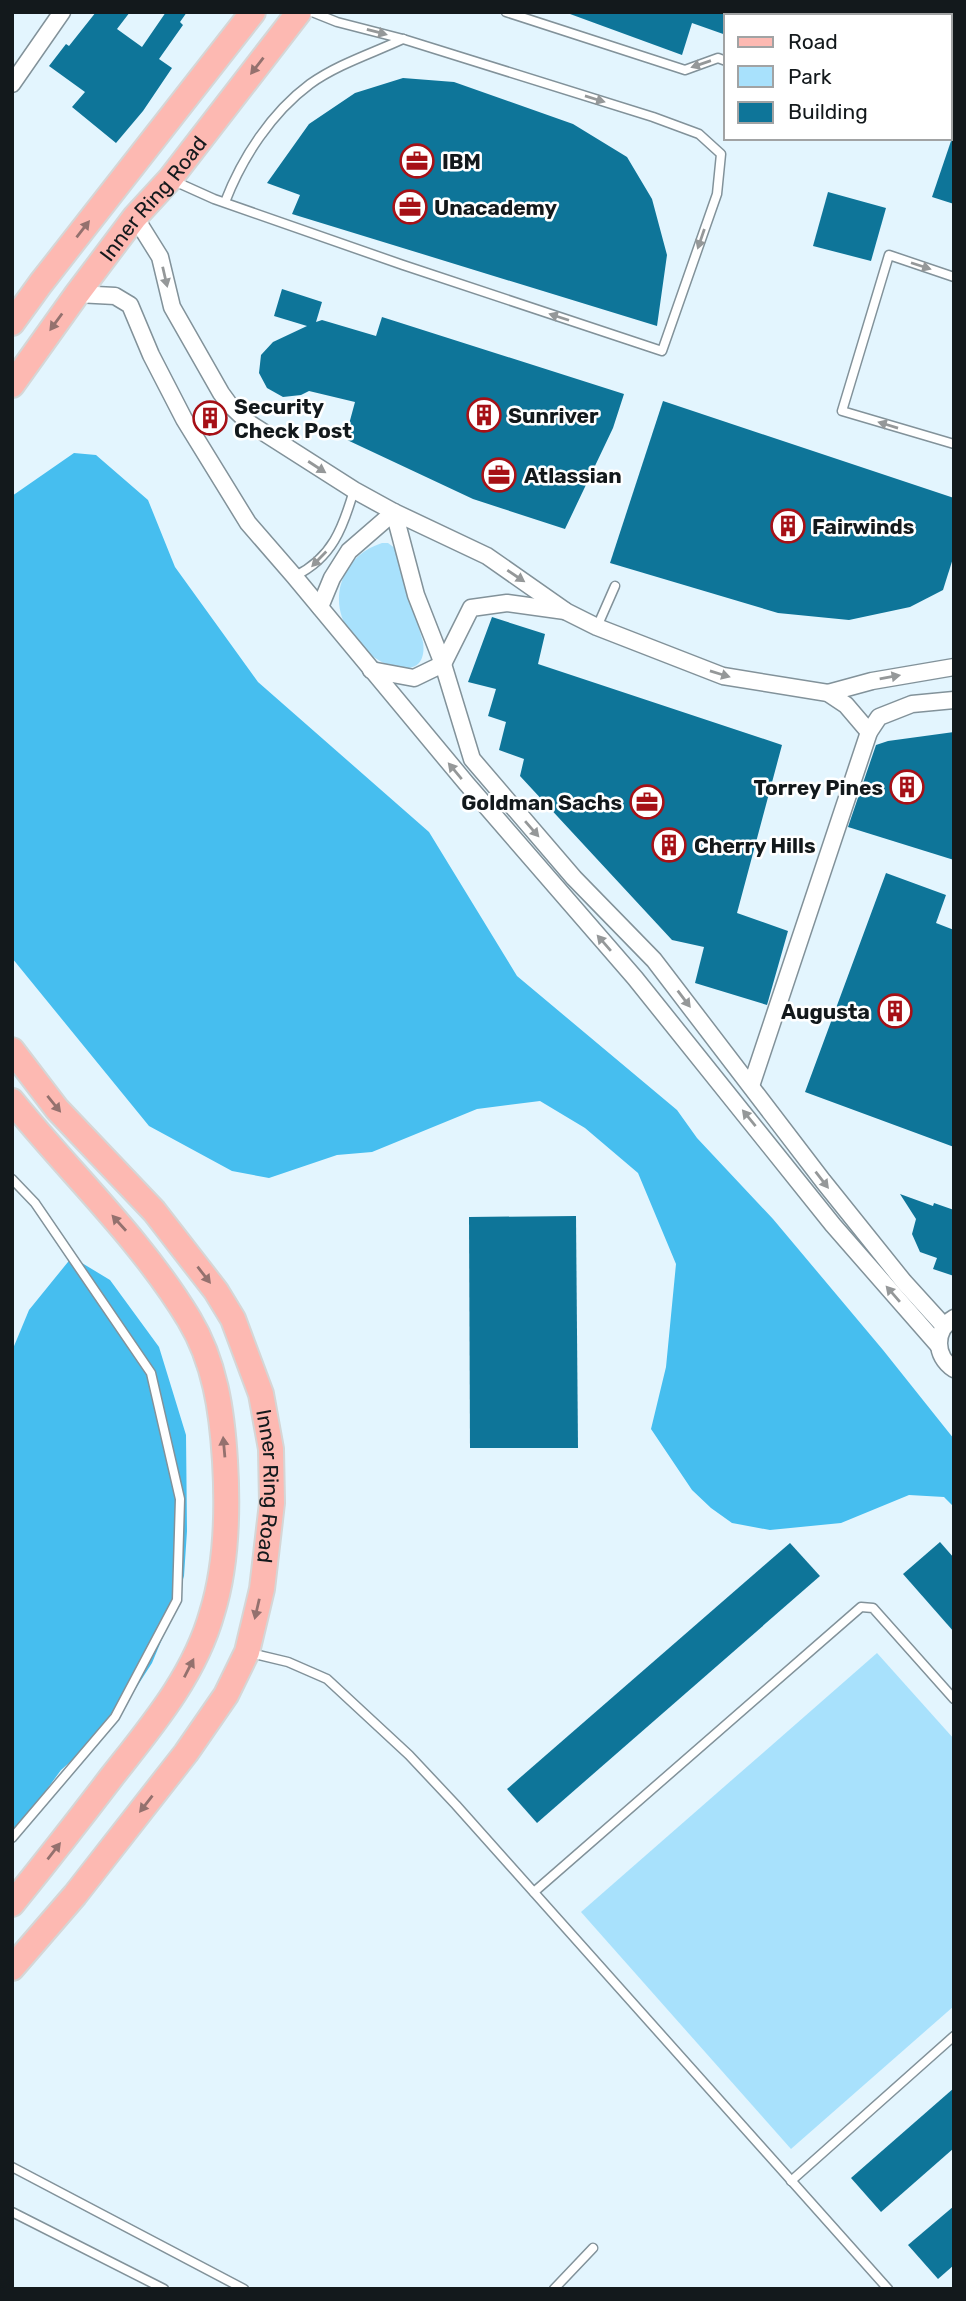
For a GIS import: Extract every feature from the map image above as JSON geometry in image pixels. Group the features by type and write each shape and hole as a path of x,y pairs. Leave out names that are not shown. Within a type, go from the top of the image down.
{"main road":[{"name":"Inner Ring Road","path":"12,323 41,282 253,12"},
{"name":"Inner Ring Road","path":"12,385 135,216 170,179 299,12"},
{"name":"Inner Ring Road","path":"12,1050 57,1109 154,1211 216,1291 233,1319 261,1394 271,1449 272,1503 262,1589 247,1652 226,1695 186,1753 75,1895 12,1968"},
{"name":"Inner Ring Road","path":"12,1101 129,1234 164,1281 200,1340 216,1384 228,1504 220,1581 212,1615 185,1677 152,1727 12,1904"}],"street":[{"path":"12,84 62,12"},
{"path":"135,216 160,257 172,307 229,404 249,423 354,490 487,556 567,611 597,627 723,676 828,692 954,667"},
{"path":"77,294 115,296 131,305 150,355 184,419 248,523 474,793 635,978 833,1224 938,1345"},
{"path":"320,607 332,578 349,551 394,512"},
{"path":"394,512 416,595 443,664 472,759 574,878 654,960 871,1241 949,1322 940,1334 938,1345 941,1356 947,1365 954,1369"},
{"path":"371,670 414,678 443,664 471,608 507,603 567,611"},
{"path":"828,692 846,705 869,732"},
{"path":"751,1086 869,732 879,717 912,704 954,699"}],"lane":[{"path":"170,179 225,202 403,265 662,351 717,194 721,154 699,134 653,117 404,39 337,22 312,12"},
{"path":"506,12 685,70 718,58 724,60"},
{"path":"225,202 236,173 254,144 281,111 310,85 340,67 404,39"},
{"path":"954,277 889,255 842,411 954,444"},
{"path":"295,576 311,568 329,550 344,524 354,490"},
{"path":"597,627 615,586"},
{"path":"12,1179 35,1203 151,1373 180,1499 177,1600 115,1717 12,1838"},
{"path":"534,1892 861,1607 873,1608 954,1699"},
{"path":"247,1652 288,1662 327,1679 409,1755 888,2289"},
{"path":"791,2181 954,2036"},
{"path":"12,2167 244,2289"},
{"path":"12,2212 164,2289"},
{"path":"554,2289 593,2248"}],"green space":[{"path":"388,543 396,549 423,642 421,660 410,668 395,667 376,659 359,644 345,625 339,603 343,578 350,565 369,548"},
{"path":"877,1653 954,1739 954,2006 791,2149 581,1912"}],"shaded area":[{"path":"74,453 96,455 148,500 175,567 258,682 429,832 517,976 677,1110 697,1138 773,1219 883,1350 954,1439 954,1507 944,1497 909,1495 841,1523 770,1530 732,1523 692,1490 651,1429 666,1367 676,1264 638,1173 585,1128 540,1101 477,1109 372,1152 337,1155 269,1178 232,1171 149,1126 12,958 12,496"},
{"path":"72,1257 110,1280 159,1347 186,1435 187,1531 184,1576 172,1615 152,1663 113,1724 61,1770 12,1837 12,1351 29,1310"}],"building":[{"path":"96,12 130,12 117,29 142,47 166,12 187,12 180,22 183,25 159,59 172,68 143,111 116,143 72,107 85,92 49,66"},
{"path":"726,12 724,34 692,23 682,55 570,14"},
{"path":"403,78 454,82 573,124 627,157 652,199 667,255 657,326 292,214 300,195 267,183 309,124 355,93"},
{"path":"951,141 954,142 954,204 932,197"},
{"path":"828,192 886,208 871,261 813,246"},
{"name":"Sunriver","path":"282,289 322,302 316,322 322,320 376,336 382,317 624,394 613,428 565,529 473,499 345,439 355,402 309,391 283,397 267,388 259,373 261,355 273,342 307,326 274,316"},
{"name":"Fairwinds","path":"663,401 954,498 954,555 943,590 910,607 849,620 778,613 610,563"},
{"name":"Security Check Post","path":"211,403 225,425 209,436 195,411"},
{"name":"Cherry Hills","path":"492,617 545,634 538,664 782,745 737,913 788,931 767,1005 695,983 704,947 672,940 520,776 524,759 499,750 506,722 488,716 496,689 468,682"},
{"name":"Torrey Pines","path":"954,732 954,860 848,827 876,745"},
{"name":"Augusta","path":"886,873 946,895 936,923 954,930 954,1147 805,1092"},
{"path":"900,1194 933,1206 934,1203 954,1210 954,1276 933,1269 937,1258 920,1252 912,1234 916,1219"},
{"path":"576,1216 578,1448 470,1448 469,1217"},
{"path":"940,1542 954,1558 954,1632 903,1574"},
{"path":"790,1543 820,1576 537,1823 507,1789"},
{"path":"954,2088 954,2148 881,2212 851,2178"},
{"path":"954,2206 954,2265 938,2279 908,2245"}],"place":[{"name":"IBM","path":"417,161"},
{"name":"Unacademy","path":"410,207"},
{"name":"Sunriver","path":"484,415"},
{"name":"Security Check Post","path":"210,418"},
{"name":"Atlassian","path":"499,475"},
{"name":"Fairwinds","path":"788,526"},
{"name":"Torrey Pines","path":"907,787"},
{"name":"Goldman Sachs","path":"647,802"},
{"name":"Cherry Hills","path":"669,845"},
{"name":"Augusta","path":"895,1011"}]}
